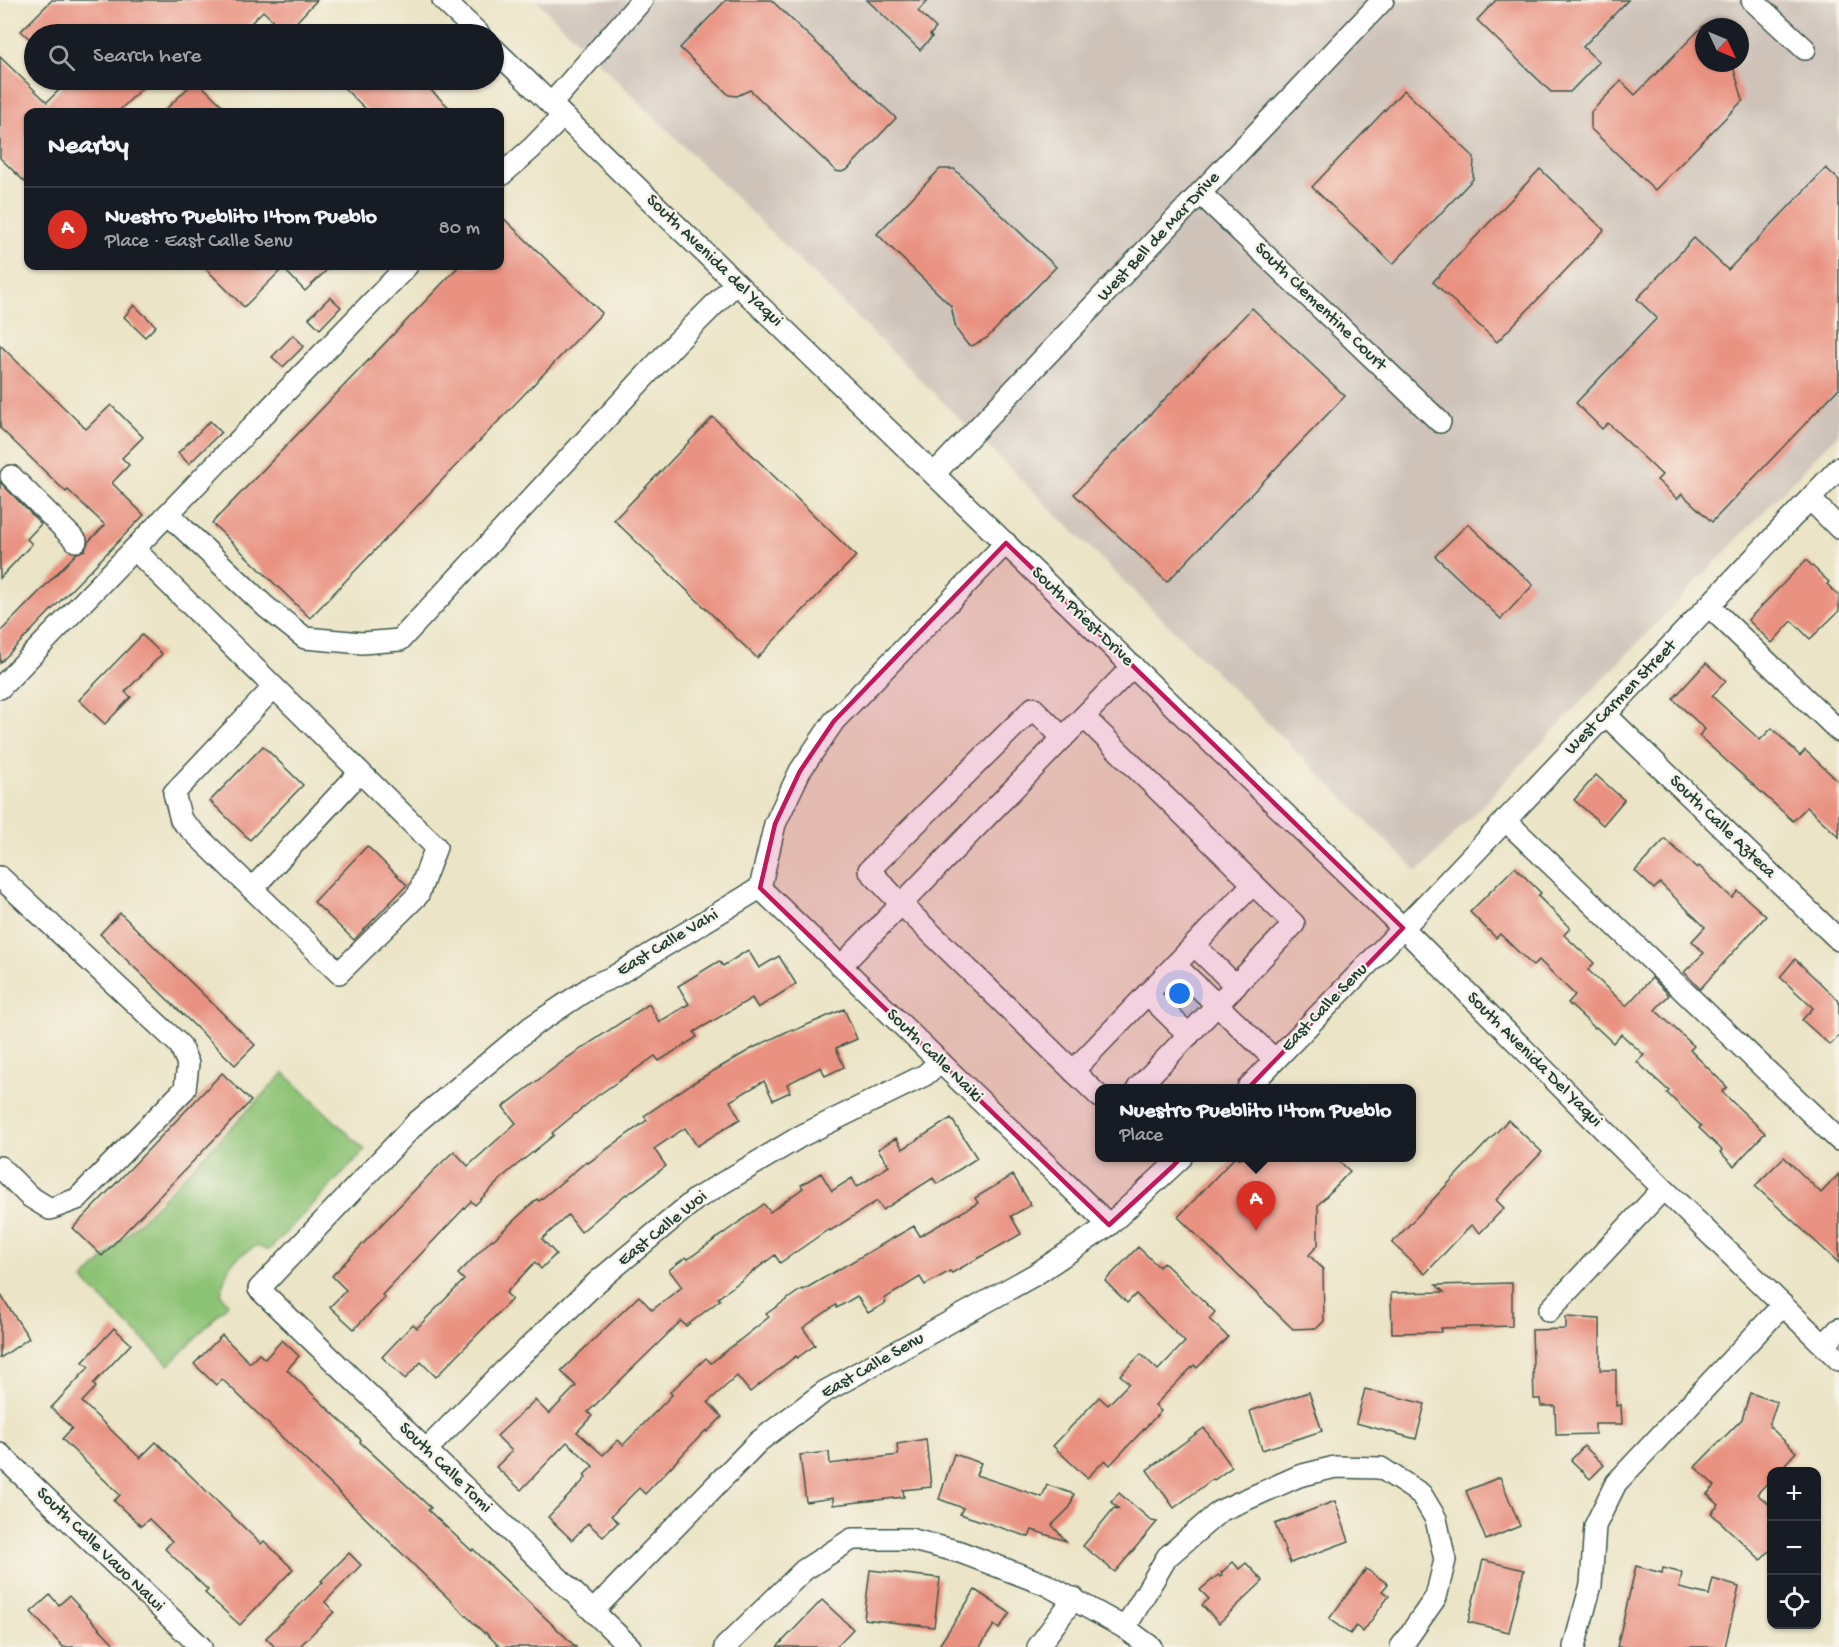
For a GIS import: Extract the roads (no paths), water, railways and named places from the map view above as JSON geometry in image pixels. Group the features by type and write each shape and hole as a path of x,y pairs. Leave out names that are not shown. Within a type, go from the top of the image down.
{"street":[{"path":"443,0 468,24"},
{"path":"504,172 532,148 623,19 642,0"},
{"name":"West Bell de Mar Drive","path":"934,474 1383,0"},
{"path":"1752,0 1805,49"},
{"name":"South Avenida del Yaqui","path":"504,59 934,474"},
{"name":"South Clementine Court","path":"1200,193 1440,422"},
{"path":"0,688 403,270"},
{"path":"168,514 266,607 305,638 362,643 400,640 676,343 736,283"},
{"name":"West Carmen Street","path":"1403,928 1839,468"},
{"name":"South Priest Drive","path":"934,474 1229,760"},
{"path":"11,476 76,540"},
{"path":"1810,499 1839,528"},
{"path":"760,888 775,824 800,771 834,721 1006,543"},
{"path":"134,549 274,687 436,847 418,895 339,973 181,820 174,793 274,687"},
{"path":"1709,606 1839,731"},
{"path":"841,966 1133,666"},
{"path":"1063,738 1033,708 868,870 1095,1092"},
{"name":"South Calle Azteca","path":"1606,715 1839,940"},
{"path":"1084,717 1294,924 1143,1084"},
{"name":"South Avenida Del Yaqui","path":"1229,760 1403,928 1663,1189 1839,1360"},
{"path":"252,889 360,772"},
{"path":"1505,820 1839,1140"},
{"path":"0,877 180,1045 188,1064 185,1089 77,1199 50,1209 29,1196 0,1167"},
{"path":"1073,1071 1253,884"},
{"name":"South Calle Naiki","path":"760,888 1109,1224"},
{"name":"East Calle Vahi","path":"259,1289 417,1122 531,1027 594,985 613,977 760,888"},
{"name":"East Calle Senu","path":"1253,1084 1403,928"},
{"path":"1194,945 1236,986"},
{"path":"1175,965 1275,1060"},
{"path":"1147,994 1188,1035"},
{"name":"East Calle Woi","path":"426,1450 597,1282 696,1199 801,1136 925,1075 940,1062"},
{"name":"East Calle Senu","path":"593,1611 758,1442 824,1392 1036,1274 1109,1224 1177,1162"},
{"path":"1549,1311 1663,1189"},
{"name":"South Calle Tomi","path":"259,1289 630,1647"},
{"path":"1574,1647 1591,1585 1595,1526 1616,1483 1783,1305"},
{"path":"1824,1345 1839,1329"},
{"name":"South Calle Vauo Nawi","path":"0,1454 201,1647"},
{"path":"1125,1628 1167,1557 1221,1511 1299,1476 1335,1467 1382,1468 1422,1494 1436,1519 1445,1560 1436,1597 1401,1647"},
{"path":"725,1647 804,1569 852,1539 909,1539 960,1552 1047,1585 1125,1628 1151,1647"},
{"path":"1038,1647 1074,1598"}],"place":[{"name":"Nuestro Pueblito I'tom Pueblo","path":"1256,1231"}]}
